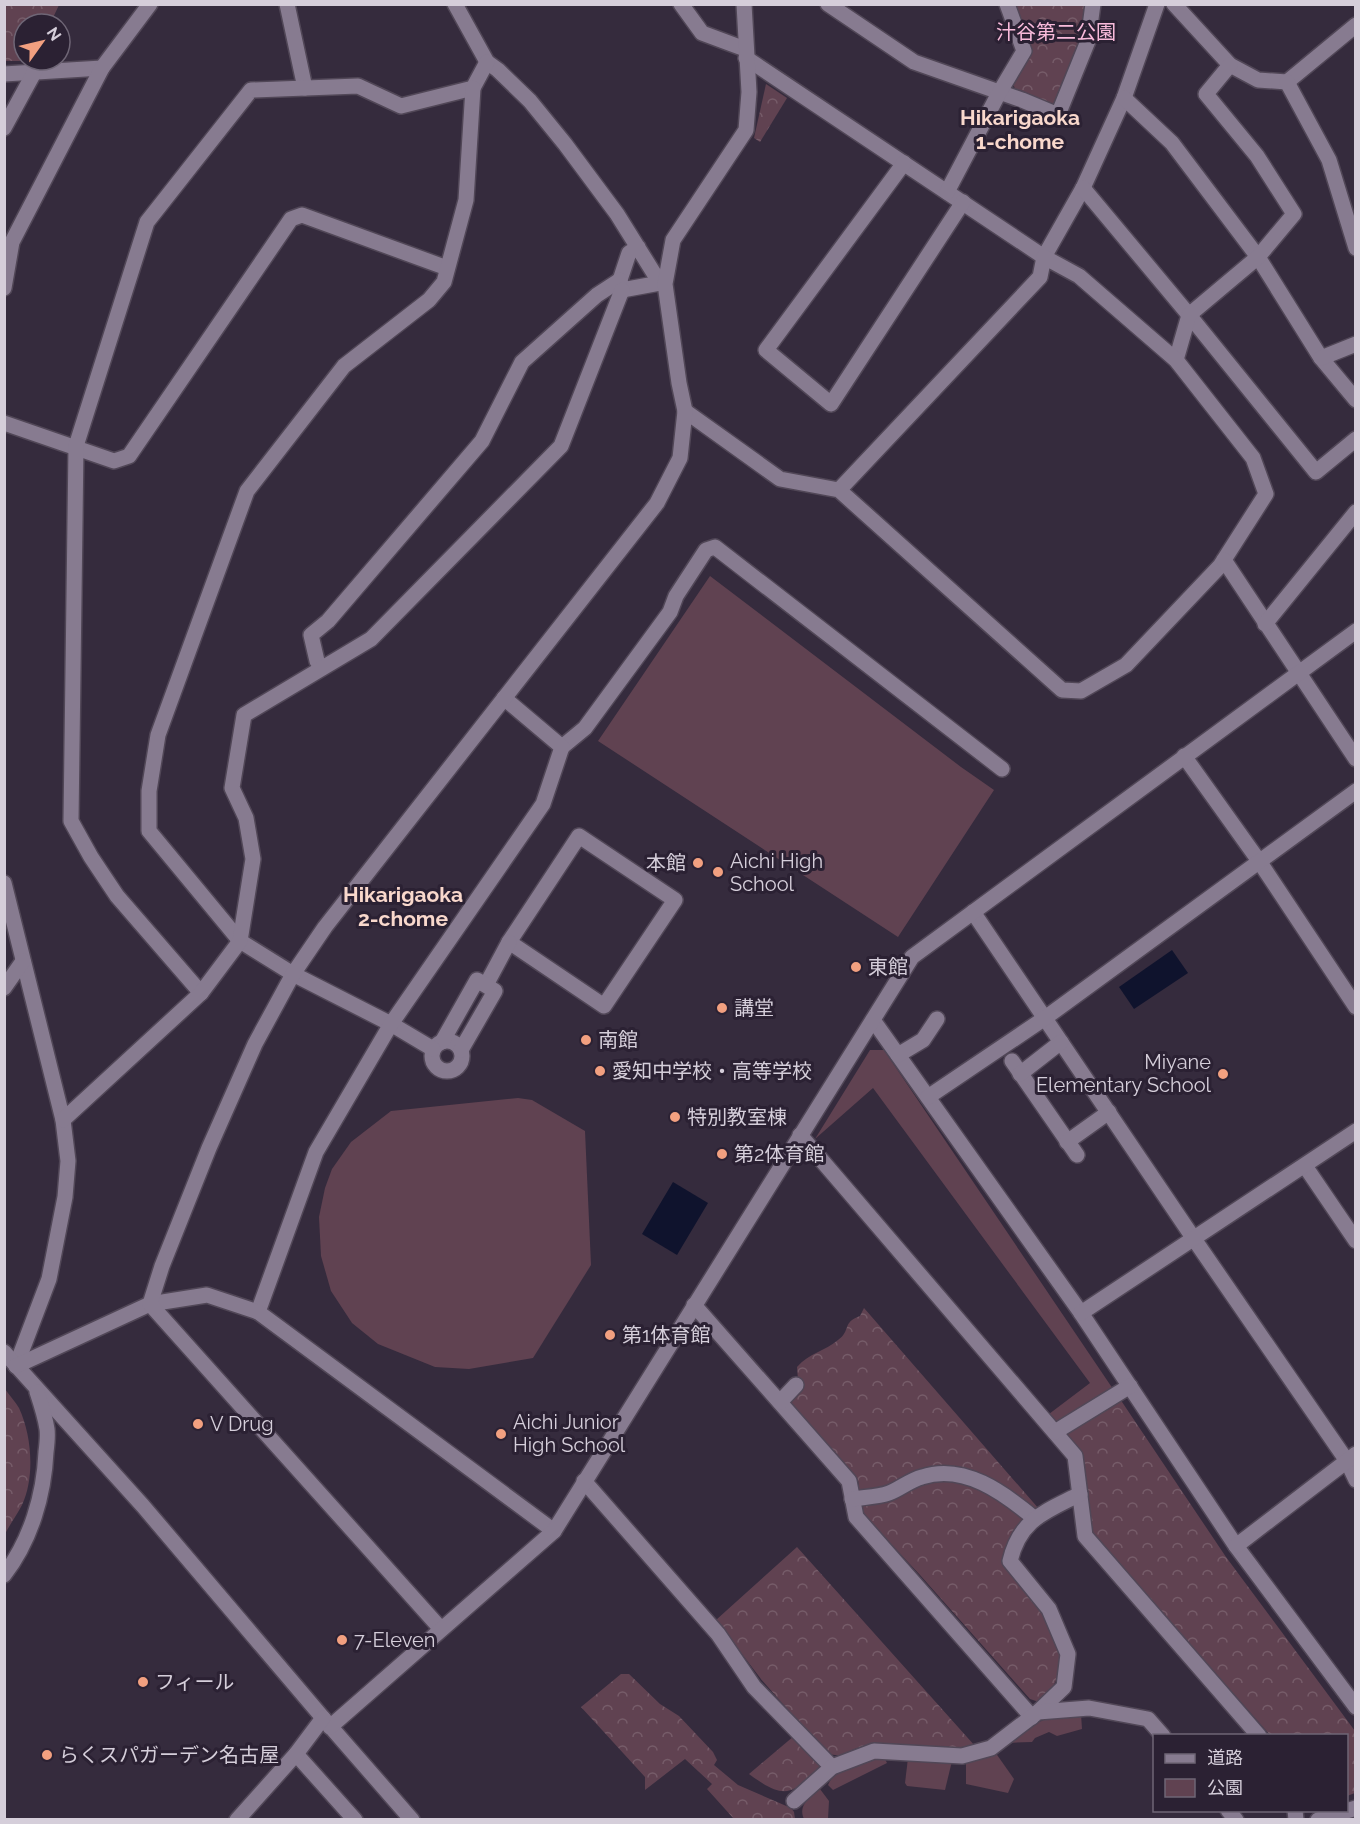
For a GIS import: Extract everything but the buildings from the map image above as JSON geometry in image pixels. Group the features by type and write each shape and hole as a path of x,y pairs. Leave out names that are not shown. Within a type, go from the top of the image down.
{"street":[{"path":"4,288 8,247 102,68 150,4"},
{"path":"287,4 305,88"},
{"path":"455,4 487,62 530,101 558,136 610,204 663,284"},
{"path":"681,4 702,33 746,53 1044,257 1079,276 1176,360 1253,458 1266,494 1224,560 1126,665 1081,691 1062,690 839,490 780,479 686,411"},
{"path":"150,1304 162,1266 255,1044 293,974 325,927 657,503 680,458 686,411 679,383 663,284 673,240 746,130 749,92 744,4"},
{"path":"828,4 914,62 1058,115 1088,41 1093,4"},
{"path":"947,192 999,93 1024,51 1007,4"},
{"path":"839,490 1040,277 1044,257 1083,188 1124,98 1156,4"},
{"path":"1174,4 1230,65 1258,80 1287,82 1356,25"},
{"path":"461,1050 453,1042 437,1046 391,1024 293,974 240,941 149,831 149,790 158,735 247,492 344,366 429,300 444,282 466,200 472,88 487,62"},
{"path":"1176,360 1189,315 1258,257 1294,214 1257,156 1206,94 1230,65"},
{"path":"72,69 102,68"},
{"path":"4,74 25,72"},
{"path":"4,128 34,72"},
{"path":"1287,82 1329,160 1356,248"},
{"path":"201,993 117,896 71,821 76,446 147,222 251,90 358,86 401,106 472,88"},
{"path":"1124,98 1172,143 1258,257 1321,357 1356,400"},
{"path":"904,163 766,350 831,404 963,202"},
{"path":"1083,188 1316,472 1356,439"},
{"path":"4,423 114,461 129,456 291,219 302,215 447,268"},
{"path":"63,1120 201,993 240,941 253,859 246,818 232,788 244,715 371,639 561,446 621,285 629,253 638,247"},
{"path":"322,668 317,661 311,635 328,621 482,441 522,362 597,295 621,285 663,284"},
{"path":"1321,357 1356,344"},
{"path":"1265,624 1355,513"},
{"path":"258,1312 316,1152 391,1024 543,804 562,747 585,728 670,612 676,596 706,550 715,548 1002,769"},
{"path":"1224,560 1297,674 1356,759"},
{"path":"247,1816 296,1754 326,1722 441,1629 554,1531 912,957 1356,632"},
{"path":"504,698 562,747"},
{"path":"1184,756 1259,861 1356,1007"},
{"path":"928,1097 1045,1018 1356,791"},
{"path":"486,985 509,942 579,836 675,900 604,1006 509,942"},
{"path":"4,883 63,1120 68,1161 65,1197 49,1278 16,1366"},
{"path":"973,912 1194,1239 1351,1457 1356,1480"},
{"path":"4,988 23,961"},
{"path":"477,980 495,991 461,1050 461,1062 458,1066 448,1072 436,1067 432,1062 437,1046 477,980"},
{"path":"898,1055 923,1040 937,1019"},
{"path":"873,1020 1082,1313 1236,1546 1355,1707"},
{"path":"1061,1042 1016,1067 1077,1155"},
{"path":"1067,1142 1109,1112"},
{"path":"1082,1313 1356,1131"},
{"path":"800,1136 1075,1456 1085,1536 1257,1734"},
{"path":"1305,1166 1356,1240"},
{"path":"16,1366 150,1304 207,1295 258,1312 554,1531"},
{"path":"150,1304 441,1629"},
{"path":"694,1305 849,1481 856,1517 1035,1714"},
{"path":"4,1352 143,1506 412,1820"},
{"path":"780,1402 796,1385"},
{"path":"1055,1432 1130,1386"},
{"path":"4,1575 18,1557 39,1505 45,1471 48,1430 37,1389"},
{"path":"1236,1546 1351,1457"},
{"path":"852,1499 888,1494 923,1476 953,1473 987,1485 1034,1518"},
{"path":"584,1481 718,1634 754,1687 832,1767"},
{"path":"794,1801 832,1767 874,1751 962,1756 991,1748 1035,1714 1064,1687 1068,1654 1049,1609 1010,1561 1014,1543 1034,1518 1080,1494"},
{"path":"1035,1714 1089,1708 1148,1719 1161,1734"},
{"path":"296,1754 355,1820"},
{"path":"1318,1820 1343,1812"}],"green space":[{"path":"4,5 59,5 56,12 12,12 12,61 5,61"},
{"name":"汁谷第二公園","path":"1016,5 1090,5 1083,39 1059,105 1052,109 1016,92 1013,83 1032,50"},
{"path":"766,84 787,98 760,142 754,138"},
{"path":"710,576 994,790 898,937 598,741"},
{"path":"870,1050 884,1050 1113,1389 1057,1423 1049,1414 1090,1383 873,1088 815,1139"},
{"path":"518,1098 532,1100 585,1131 591,1265 533,1358 469,1369 435,1367 378,1344 352,1323 331,1291 321,1256 319,1217 332,1169 351,1142 391,1111"},
{"path":"864,1308 1039,1509 1007,1550 1043,1608 1057,1641 1060,1670 1055,1683 1042,1703 1030,1699 862,1513 858,1480 788,1400 798,1380 797,1367 807,1358 842,1337 851,1321 860,1316"},
{"path":"5,1389 19,1408 27,1431 30,1469 29,1482 22,1505 5,1534"},
{"path":"1120,1399 1226,1557 1355,1731 1355,1793 1348,1796 1348,1734 1269,1734 1091,1532 1081,1451 1066,1433"},
{"path":"797,1547 975,1746 948,1748 883,1743 866,1745 843,1756 827,1754 761,1679 716,1620"},
{"path":"621,1674 629,1674 660,1704 679,1716 713,1752 717,1760 714,1765 738,1785 791,1808 795,1819 734,1819 707,1789 712,1784 685,1759 645,1790 645,1777 581,1707"},
{"path":"1081,1714 1082,1729 1057,1736 1049,1732 1035,1738 1032,1742 1006,1743 1032,1725 1053,1716"},
{"path":"794,1736 821,1765 803,1783 788,1791 780,1791 749,1774"},
{"path":"995,1752 1014,1779 1008,1793 966,1784 966,1760"},
{"path":"870,1757 884,1757 887,1763 833,1790 828,1785 840,1771"},
{"path":"908,1758 952,1761 945,1790 907,1786 905,1783"},
{"path":"820,1789 829,1801 828,1819 804,1819 802,1810 804,1806"}],"water":[{"path":"1172,950 1188,973 1134,1009 1119,987"},
{"path":"673,1182 708,1203 677,1255 642,1234"}],"place":[{"name":"本館","path":"698,863"},
{"name":"Aichi High School","path":"718,872"},
{"name":"東館","path":"856,967"},
{"name":"講堂","path":"722,1008"},
{"name":"南館","path":"586,1040"},
{"name":"愛知中学校・高等学校","path":"600,1071"},
{"name":"Miyane Elementary School","path":"1223,1074"},
{"name":"特別教室棟","path":"675,1117"},
{"name":"第2体育館","path":"722,1154"},
{"name":"第1体育館","path":"610,1335"},
{"name":"V Drug","path":"198,1424"},
{"name":"Aichi Junior High School","path":"501,1434"},
{"name":"7-Eleven","path":"342,1640"},
{"name":"フィール","path":"143,1682"},
{"name":"らくスパガーデン名古屋","path":"47,1755"}],"district":[{"name":"Hikarigaoka 1-chome","path":"1020,129"},
{"name":"Hikarigaoka 2-chome","path":"403,906"}]}
